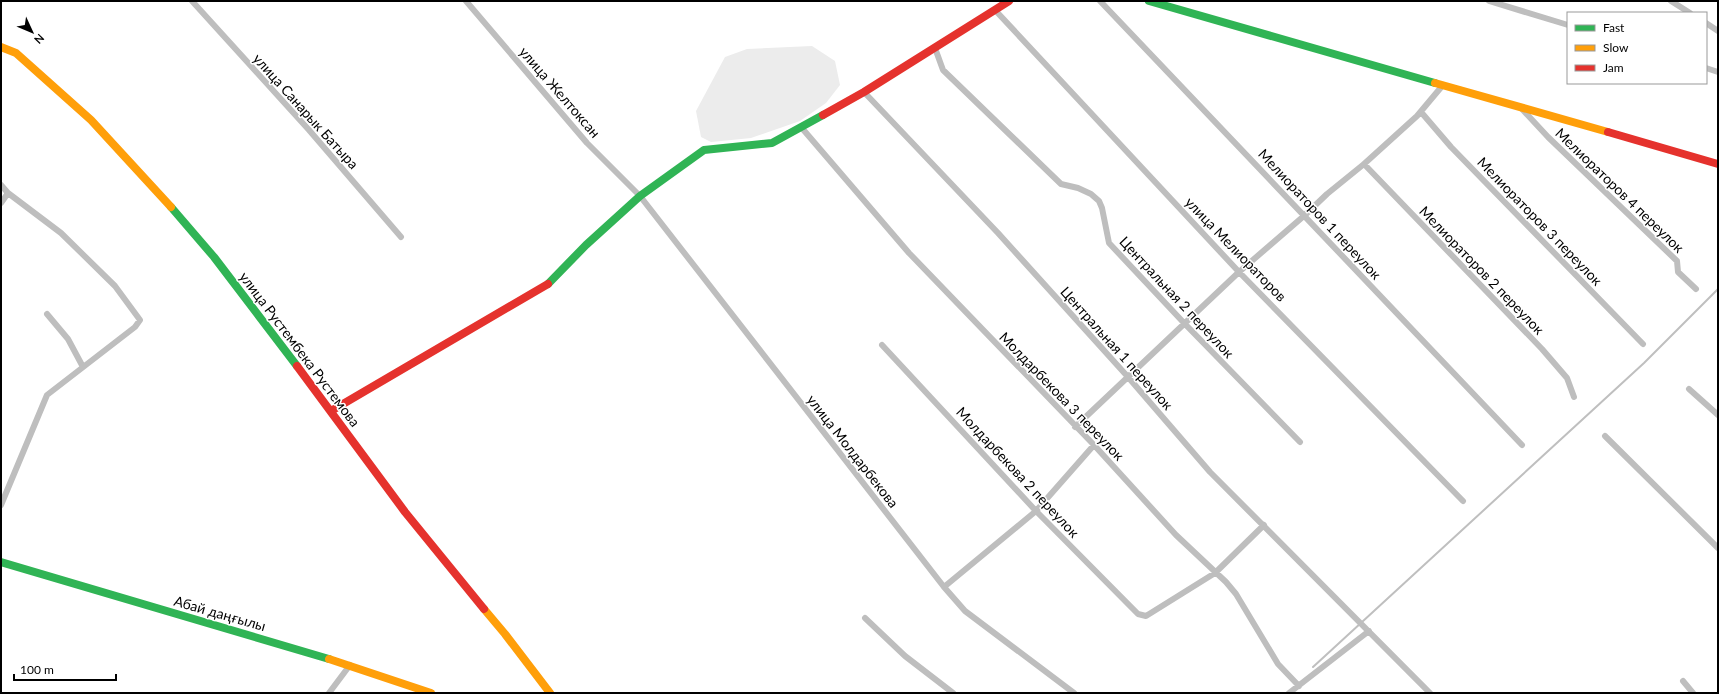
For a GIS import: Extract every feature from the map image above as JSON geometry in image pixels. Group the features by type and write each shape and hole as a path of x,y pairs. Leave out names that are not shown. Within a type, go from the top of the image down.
{"street":[{"name":"улица Санарык Батыра","path":"192,1 309,130 401,237"},
{"name":"улица Желтоксан","path":"466,1 587,143 640,196"},
{"path":"331,411 550,283 564,270 586,245 640,196 704,150 772,144 801,126 864,92 1009,1"},
{"name":"Мелиораторов 1 переулок","path":"1100,1 1522,445"},
{"path":"1149,1 1718,164"},
{"path":"1489,1 1567,26"},
{"path":"1671,1 1688,12"},
{"name":"улица Мелиораторов","path":"995,10 1239,272 1463,501"},
{"path":"1707,24 1718,31"},
{"name":"улица Рустембека Рустемова","path":"1,48 16,53 91,120 157,190 214,257 331,411 405,512 453,573 505,634 550,693"},
{"name":"Центральная 2 переулок","path":"935,48 944,70 1061,184 1078,188 1091,194 1099,201 1102,208 1109,243 1184,323 1300,442"},
{"path":"1707,68 1718,72"},
{"path":"1075,427 1239,272 1327,194 1364,164 1421,112 1443,85"},
{"name":"Центральная 1 переулок","path":"864,92 998,233 1128,377 1210,472 1264,524 1430,693"},
{"name":"Мелиораторов 4 переулок","path":"1522,109 1548,137 1677,261 1678,272 1696,289"},
{"name":"Мелиораторов 3 переулок","path":"1421,112 1451,147 1643,344"},
{"name":"Молдарбекова 3 переулок","path":"801,126 910,253 1075,427 1094,445 1171,530 1226,582 1236,594 1278,664 1299,686"},
{"name":"Мелиораторов 2 переулок","path":"1364,164 1542,349 1567,378 1574,397"},
{"path":"1,184 8,193 61,233 114,286 140,320 135,327 47,395 1,505"},
{"path":"1,203 8,193"},
{"name":"улица Молдарбекова","path":"640,196 944,587 965,611 1074,693"},
{"path":"48,314 68,339 83,367"},
{"name":"Молдарбекова 2 переулок","path":"882,345 1036,510 1138,614 1146,616 1215,573"},
{"path":"1689,389 1718,415"},
{"path":"1605,436 1718,548"},
{"path":"944,587 1036,510 1094,445"},
{"path":"1215,573 1264,524"},
{"name":"Абай даңғылы","path":"1,562 350,665 431,693"},
{"path":"864,618 906,656 953,693"},
{"path":"1290,693 1369,631"},
{"path":"329,693 350,665"},
{"path":"1683,681 1693,693"}],"shaded area":[{"path":"812,46 835,61 840,85 826,103 800,121 751,138 711,142 701,137 696,111 725,57 747,49"}],"waterway":[{"path":"1313,667 1644,363 1718,289"}],"traffic: fast":[{"path":"1149,1 1435,83"},
{"path":"548,284 586,245 640,196 704,150 772,143 823,115"},
{"path":"171,207 214,257 297,366"},
{"path":"1,562 329,659"}],"traffic: slow":[{"path":"1,47 16,53 91,120 171,207"},
{"path":"1435,83 1608,132"},
{"path":"484,609 550,693"},
{"path":"329,659 431,693"}],"traffic: jam":[{"path":"823,115 864,92 1009,1"},
{"path":"1608,132 1718,164"},
{"path":"331,411 548,284"},
{"path":"297,366 405,512 484,609"}]}
